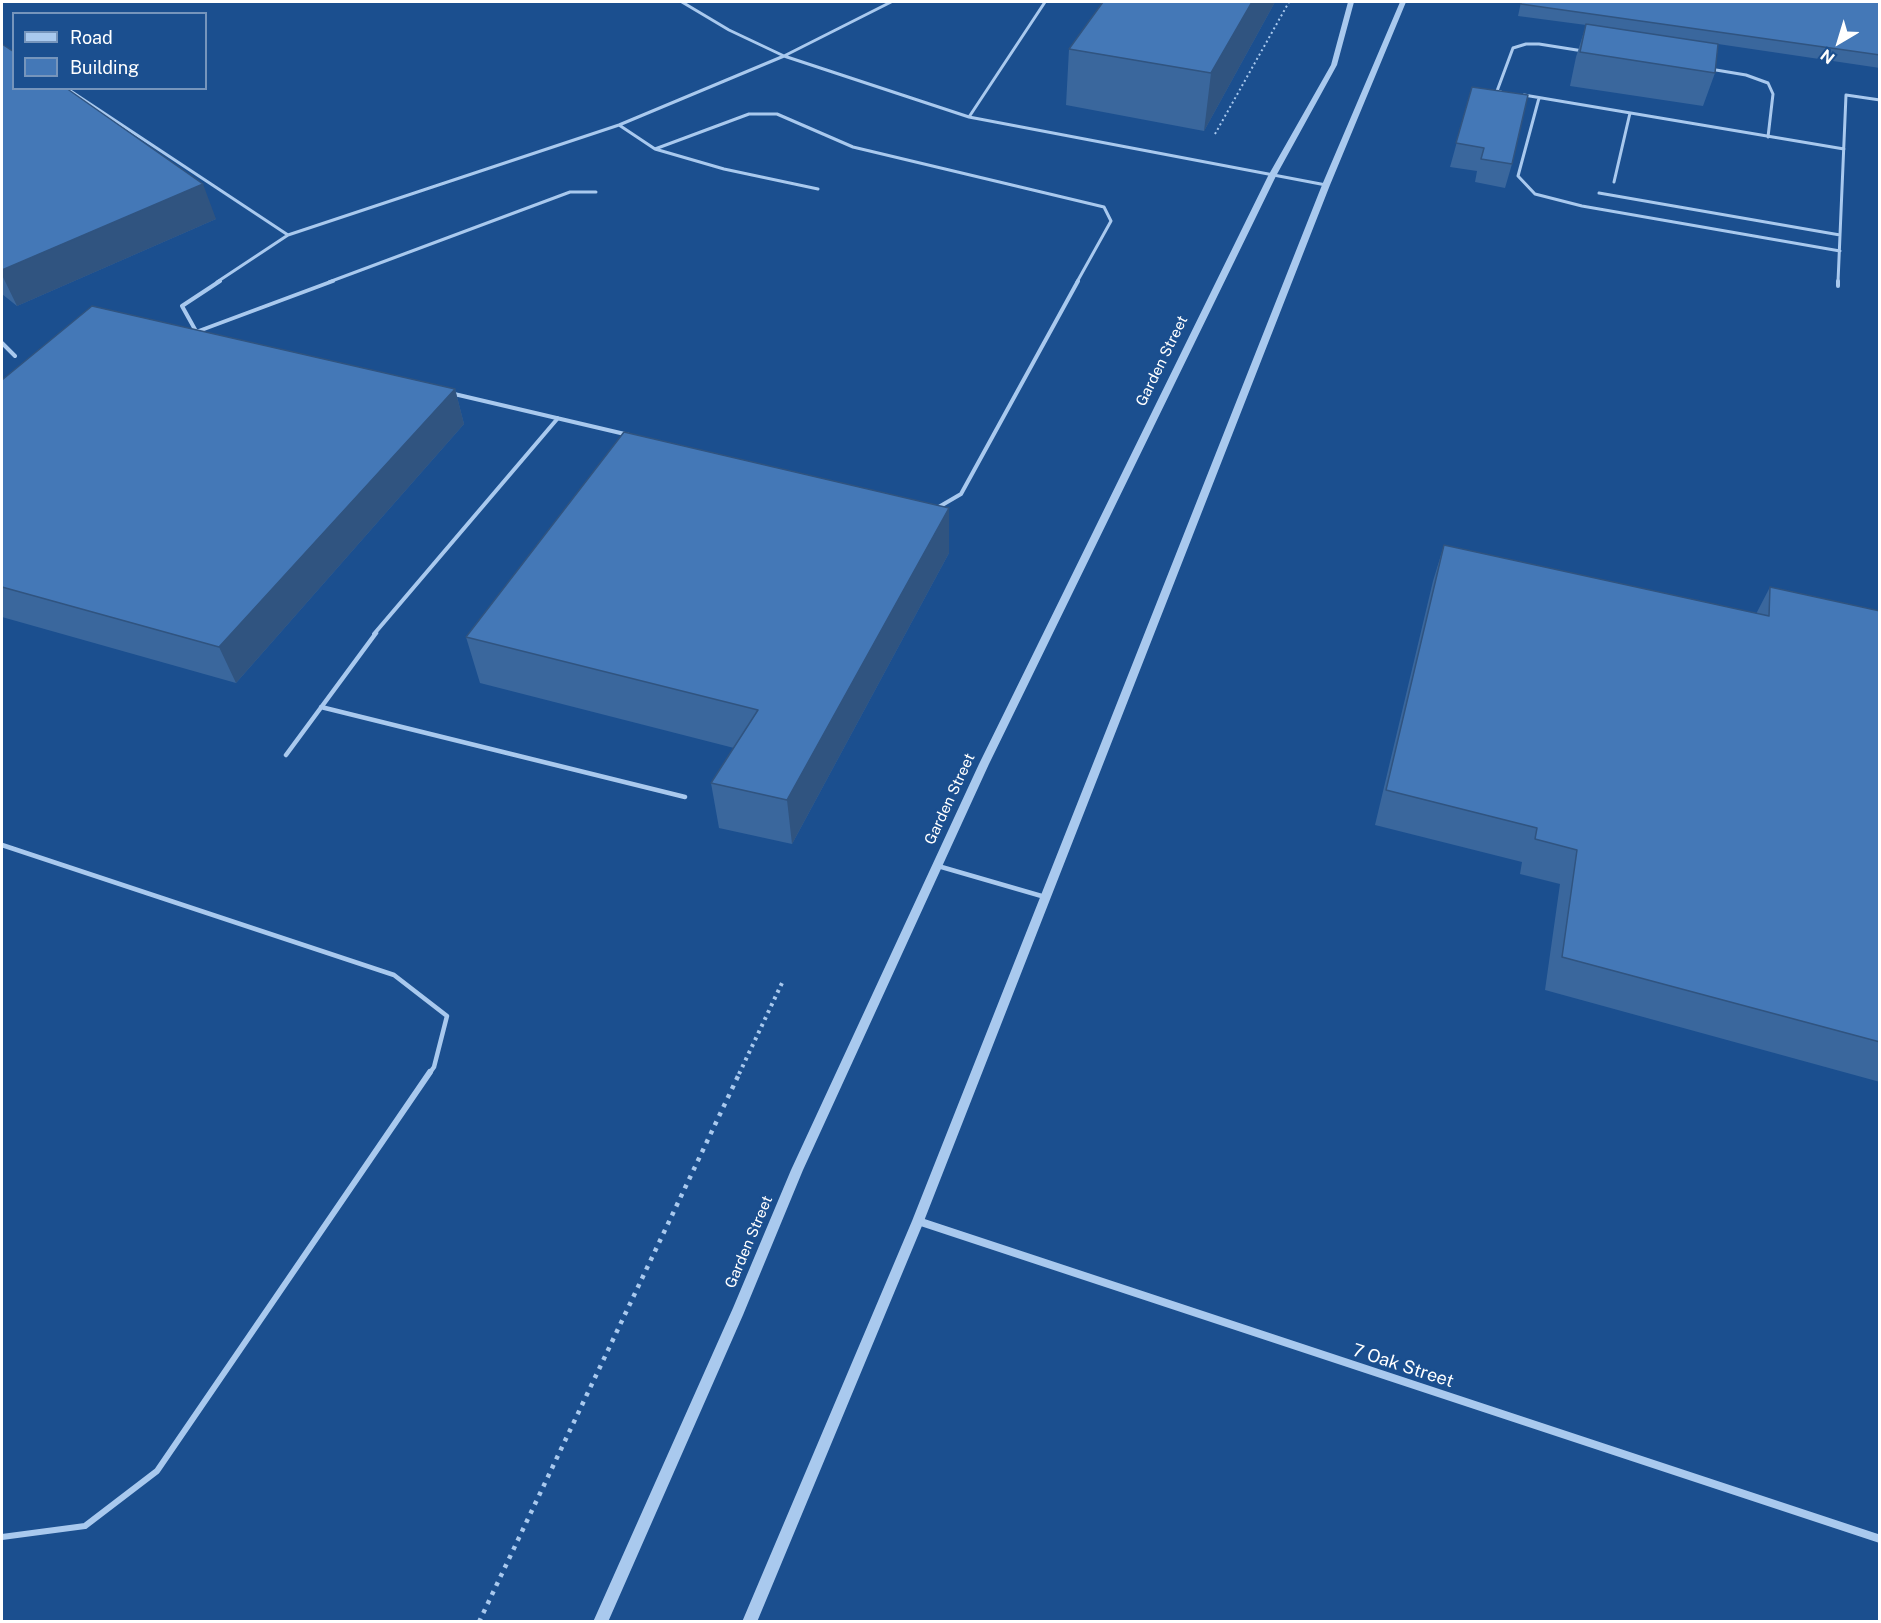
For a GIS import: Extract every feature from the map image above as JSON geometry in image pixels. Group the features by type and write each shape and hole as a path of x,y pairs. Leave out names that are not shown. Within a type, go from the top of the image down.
{"street":[{"name":"Garden Street","path":"600,1622 733,1322 797,1170 937,866 1010,711 1272,176 1334,65 1351,2"},
{"path":"749,1622 918,1221 1326,185 1402,2"},
{"name":"7 Oak Street","path":"918,1221 1880,1539"}],"lane":[{"path":"682,2 729,30 784,56 969,117 1326,185"},
{"path":"207,335 196,332 182,306 288,235 619,125 784,56 891,2"},
{"path":"969,117 1046,2"},
{"path":"1508,93 1497,91 1513,48 1526,44 1539,44 1587,51"},
{"path":"1702,68 1746,75 1768,83 1773,94 1768,137"},
{"path":"69,90 288,235"},
{"path":"1518,94 1844,149"},
{"path":"1838,286 1846,95 1880,100"},
{"path":"1539,98 1518,176 1534,194 1582,206 1840,251"},
{"path":"1614,182 1630,113"},
{"path":"655,149 749,114 777,114 853,147 1104,207 1111,221 961,494 934,509"},
{"path":"619,125 655,149 724,169 818,189"},
{"path":"196,332 570,192 596,192"},
{"path":"1599,193 1840,235"},
{"path":"2,343 15,356"},
{"path":"445,392 632,435"},
{"path":"286,755 366,644 558,418"},
{"path":"321,706 685,797"},
{"path":"2,845 394,975 447,1016 434,1067 158,1471 85,1526 2,1537"},
{"path":"937,866 1045,897"}],"path":[{"path":"1211,141 1289,2"},
{"path":"479,1622 782,983"}],"building":[{"path":"1103,2 1252,2 1211,73 1069,49"},
{"path":"1521,2 1880,2 1880,55 1521,4"},
{"path":"1586,24 1718,44 1715,73 1580,52"},
{"path":"2,44 12,51 12,90 69,90 203,184 2,270"},
{"path":"1472,87 1528,95 1512,164 1481,159 1484,148 1456,143"},
{"path":"92,306 455,389 219,647 2,587 2,380"},
{"path":"624,432 949,508 787,800 711,783 758,710 466,637"},
{"path":"1444,545 1769,616 1770,587 1880,611 1880,1042 1562,957 1577,850 1535,839 1537,828 1386,790"}]}
